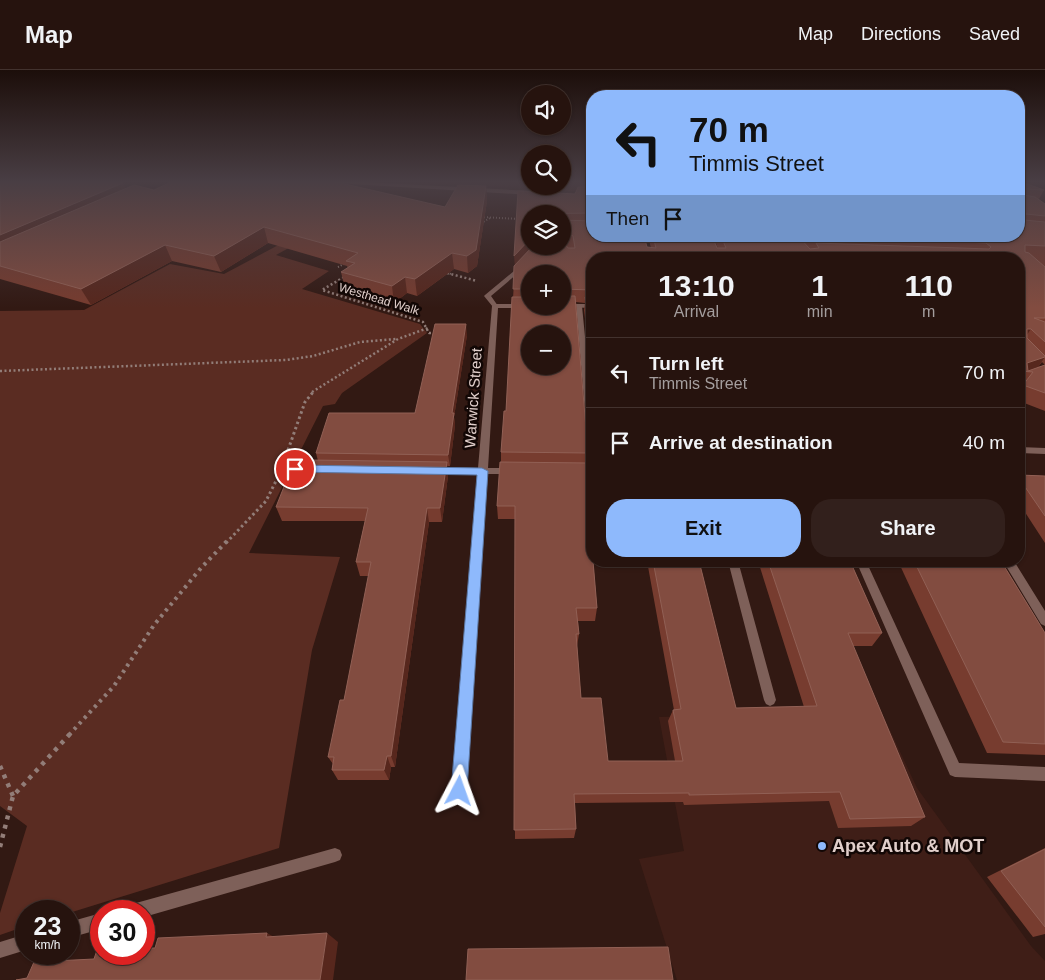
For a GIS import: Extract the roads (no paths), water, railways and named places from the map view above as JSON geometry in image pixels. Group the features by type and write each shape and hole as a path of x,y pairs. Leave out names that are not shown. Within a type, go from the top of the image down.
{"street":[{"name":"Warwick Street","path":"459,791 495,306 487,296 522,267 532,255"},
{"path":"495,306 521,306"},
{"path":"571,306 586,306"},
{"path":"579,306 586,382"},
{"path":"1025,450 1045,451"},
{"path":"295,469 334,470"},
{"path":"423,470 519,472"},
{"path":"735,567 770,700"},
{"path":"864,567 955,770 1045,774"},
{"path":"1012,567 1045,621"},
{"path":"155,906 335,855"},
{"path":"0,950 15,945"}],"place":[{"name":"Apex Auto & MOT","path":"822,846"}]}
